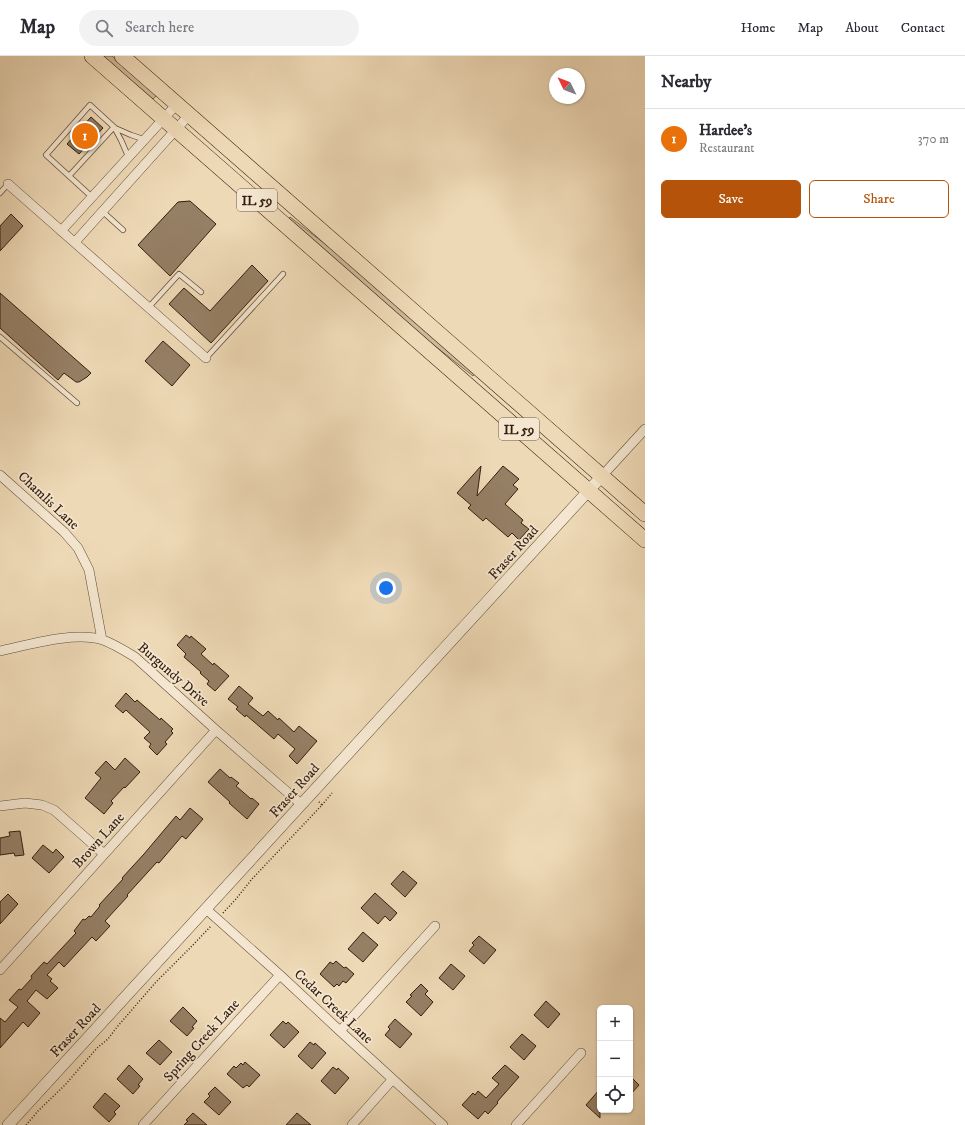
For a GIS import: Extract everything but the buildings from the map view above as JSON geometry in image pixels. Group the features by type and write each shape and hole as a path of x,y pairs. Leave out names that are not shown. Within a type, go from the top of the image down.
{"main road":[{"name":"IL 59","path":"92,56 645,540"},
{"name":"IL 59","path":"122,56 645,514"}],"street":[{"path":"61,231 176,104"},
{"path":"75,242 189,115"},
{"path":"8,184 206,358"},
{"path":"602,476 645,429"},
{"name":"Chamlis Lane","path":"0,475 64,532 78,548 89,570 102,640"},
{"name":"Fraser Road","path":"8,1125 602,476"},
{"name":"Burgundy Drive","path":"0,651 70,637 102,640 121,648 135,657 301,804"},
{"name":"Brown Lane","path":"0,970 216,730"},
{"path":"0,806 26,803 42,805 54,810 104,854"},
{"name":"Cedar Creek Lane","path":"206,909 443,1125"},
{"path":"340,1032 435,926"},
{"name":"Spring Creek Lane","path":"143,1125 280,975"},
{"path":"516,1125 581,1053"},
{"path":"352,1125 392,1080"}],"lane":[{"path":"92,197 46,155 90,105 114,127 144,139"},
{"path":"114,127 128,156"},
{"path":"69,176 114,127"},
{"path":"0,193 8,184"},
{"path":"102,211 123,230"},
{"path":"148,308 179,274 201,292"},
{"path":"206,358 282,274"},
{"path":"0,337 77,403"}],"path":[{"path":"26,1125 38,1110 65,1085 97,1048 108,1039 156,982 192,947 332,792"},
{"path":"310,794 322,804"}],"shaded area":[{"path":"103,56 112,56 157,95 153,99"},
{"path":"290,217 333,250 475,374 473,376 430,342 289,218"}],"place":[{"name":"Hardee's","path":"85,136"}]}
